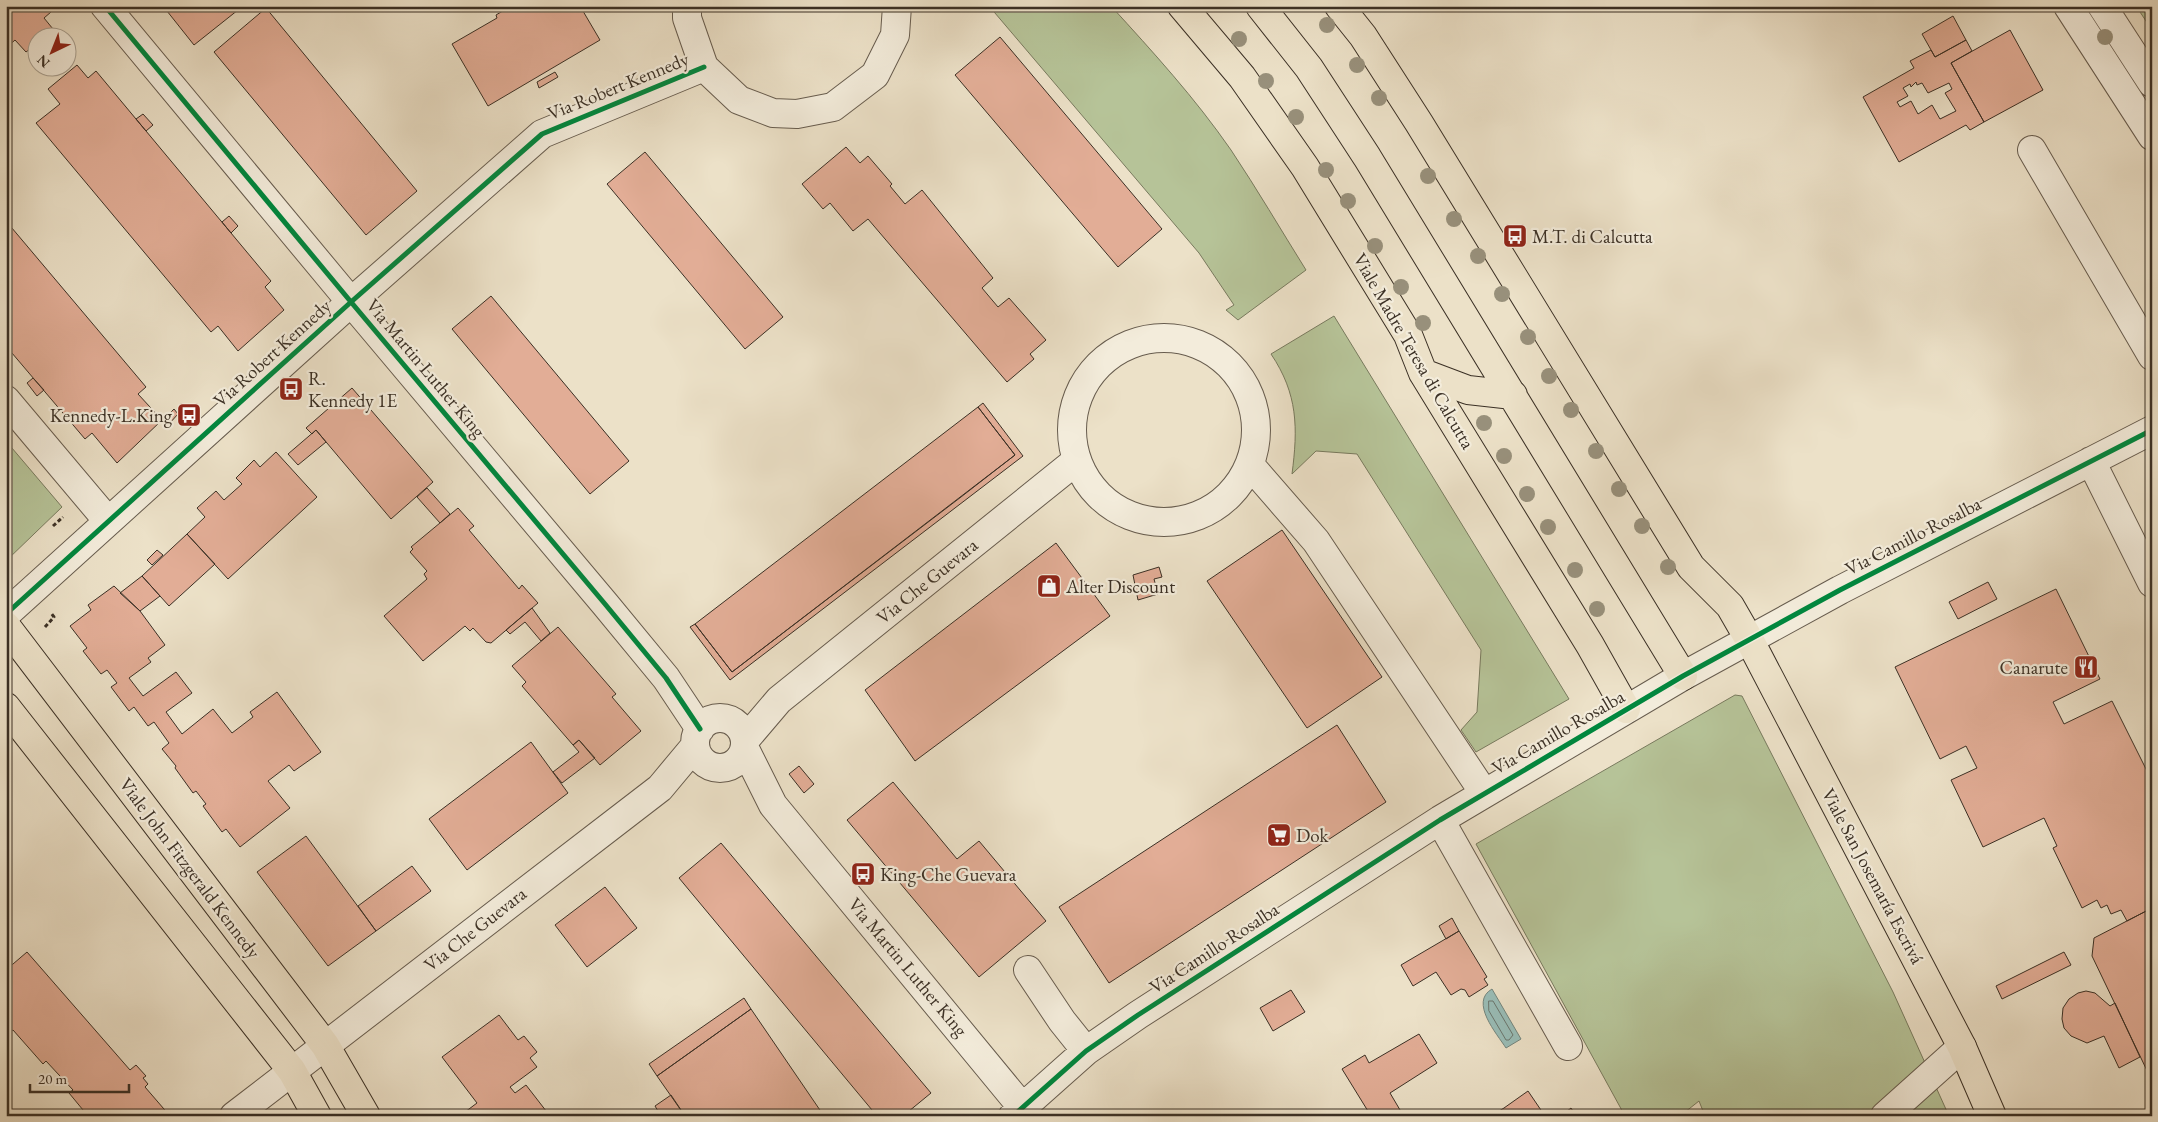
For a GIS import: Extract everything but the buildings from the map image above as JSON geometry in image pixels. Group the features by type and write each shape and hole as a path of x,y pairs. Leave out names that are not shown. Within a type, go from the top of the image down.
{"main road":[{"name":"Viale Madre Teresa di Calcutta","path":"1182,6 1242,77 1305,167 1408,335 1422,373 1590,645 1626,710"},
{"path":"1260,6 1309,68 1361,149 1684,676"},
{"path":"1339,6 1363,36 1419,123 1691,567 1730,606 1750,639"},
{"path":"1422,373 1468,390 1513,395"},
{"name":"Viale John Fitzgerald Kennedy","path":"6,626 325,1045 366,1116"},
{"name":"Viale San Josemaría Escrivá","path":"1750,639 1962,1046 1992,1116"},
{"path":"6,707 292,1071 318,1116"}],"street":[{"name":"Via Martin Luther King","path":"105,6 666,678 710,728"},
{"name":"Via Robert Kennedy","path":"687,6 687,18 704,67 739,100 773,113 797,114 832,106 875,75 895,35 897,6"},
{"path":"2068,6 2152,136"},
{"path":"2102,6 2152,83"},
{"name":"Via Robert Kennedy","path":"6,614 351,302 542,134 704,67"},
{"path":"2032,150 2152,356"},
{"path":"1158,338 1190,342 1220,357 1233,370 1250,398 1256,423 1255,446 1250,465 1237,488 1192,520 1159,524 1122,513 1096,494 1076,461 1071,430 1073,407 1086,379 1105,359 1132,343 1158,338"},
{"path":"6,400 108,521"},
{"name":"Via Camillo Rosalba","path":"1018,1111 1086,1052 1138,1015 1484,793 1684,676 1834,593 2152,430"},
{"name":"Via Che Guevara","path":"745,744 779,700 1076,461"},
{"path":"2091,461 2152,583"},
{"path":"1250,465 1316,541 1484,793"},
{"name":"Via Che Guevara","path":"234,1116 660,788 710,728 779,700"},
{"path":"739,727 745,744 735,763 720,767 703,761 710,728 739,727"},
{"name":"Via Martin Luther King","path":"745,744 773,805 1018,1111"},
{"name":"Via Martin Luther King","path":"720,767 773,805"},
{"name":"Via Che Guevara","path":"660,788 720,767"},
{"path":"1440,820 1568,1046"},
{"path":"1028,970 1062,1021 1086,1052"},
{"path":"1885,1116 1962,1046"}],"path":[{"path":"52,527 66,514"}],"green space":[{"path":"989,6 1111,6 1203,112 1231,150 1306,270 1238,320 1226,310 1234,305 1199,253"},
{"path":"2136,6 2152,6 2152,30"},
{"path":"1334,316 1569,699 1476,752 1461,730 1477,712 1481,650 1357,454 1316,451 1292,474 1295,441 1294,412 1287,383 1271,354"},
{"path":"6,441 62,507 7,560 6,559"},
{"path":"1735,695 1742,696 1893,992 1949,1116 1705,1116 1699,1101 1680,1116 1625,1116 1476,844"}],"water":[{"path":"1492,989 1521,1039 1506,1048 1492,1027 1484,1010 1483,1002 1486,995"}],"cycle path":[{"path":"105,6 666,678 700,729"},
{"path":"6,614 351,302 542,134 704,67"},
{"path":"1013,1116 1086,1051 1138,1015 1440,820 1683,676 1840,590 2152,430"}],"place":[{"name":"M.T. di Calcutta","path":"1515,236"},
{"name":"R. Kennedy 1E","path":"291,389"},
{"name":"Kennedy-L.King","path":"189,415"},
{"name":"Alter Discount","path":"1049,586"},
{"name":"Canarute","path":"2086,667"},
{"name":"Dok","path":"1279,835"},
{"name":"King-Che Guevara","path":"863,874"}]}
